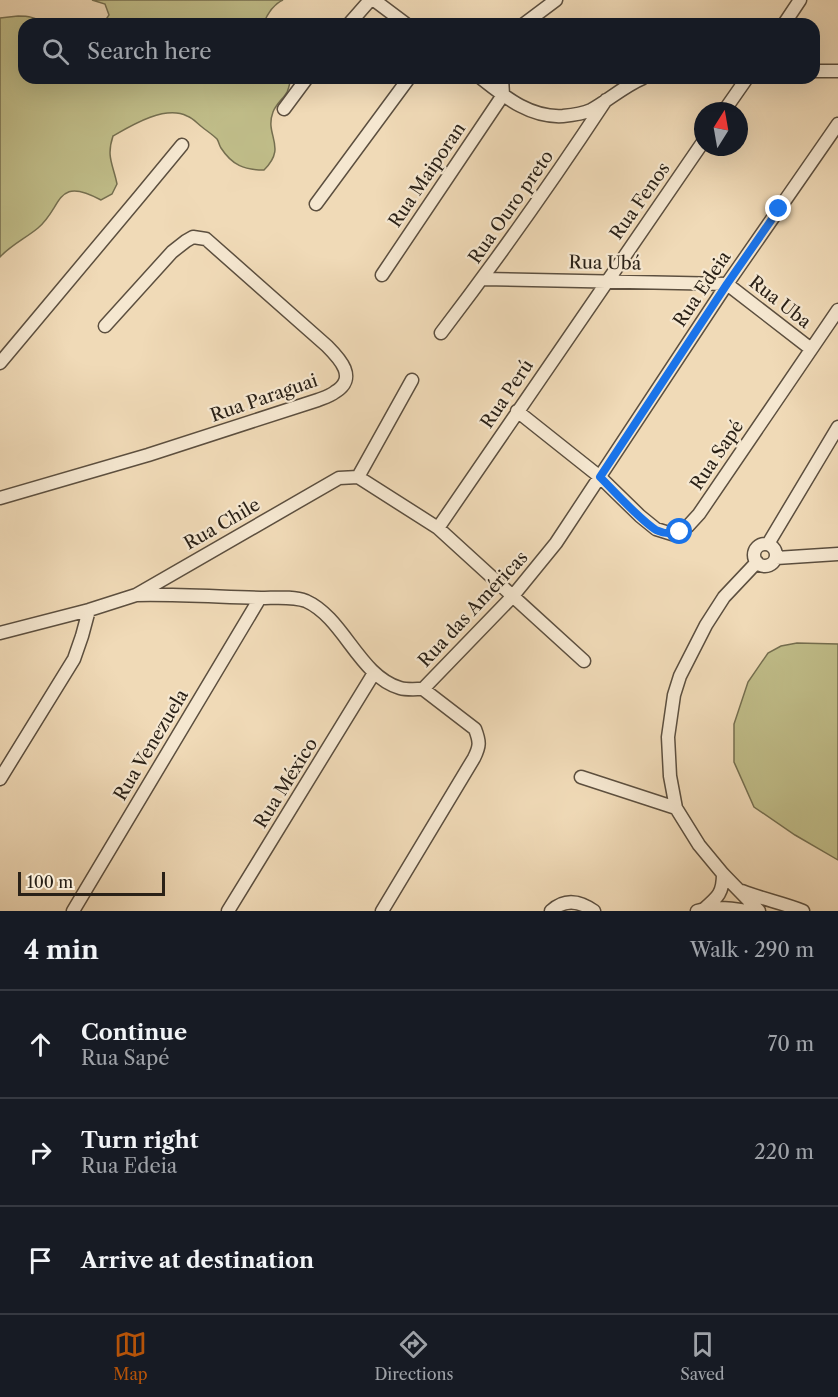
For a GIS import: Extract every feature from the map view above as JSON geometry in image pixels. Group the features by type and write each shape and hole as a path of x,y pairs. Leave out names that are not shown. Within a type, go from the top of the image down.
{"street":[{"path":"355,18 372,0 398,18"},
{"path":"532,18 556,0"},
{"path":"788,18 800,0"},
{"path":"820,71 838,70"},
{"path":"284,109 303,84"},
{"path":"316,204 405,84"},
{"path":"488,84 523,108 555,116 589,111 630,84"},
{"path":"502,84 503,95"},
{"path":"730,102 743,84"},
{"name":"Rua Maiporan","path":"381,275 503,95"},
{"name":"Rua Ouro preto","path":"441,333 483,279 606,100"},
{"name":"Rua Edeia","path":"600,477 727,284 838,124"},
{"path":"0,363 182,145"},
{"name":"Rua Fenos","path":"607,280 694,155"},
{"name":"Rua Paraguai","path":"0,498 318,400 343,386 346,376 343,364 327,346 206,239 193,237 172,252 105,326"},
{"name":"Rua Ubá","path":"483,279 727,284"},
{"name":"Rua Perú","path":"438,528 607,280"},
{"name":"Rua Uba","path":"727,284 811,349"},
{"name":"Rua Sapé","path":"600,477 656,530 672,534 680,532 699,513 838,310"},
{"path":"412,380 358,477 438,528 584,661"},
{"path":"517,411 600,477"},
{"path":"768,544 838,427"},
{"path":"825,447 838,434"},
{"name":"Rua Chile","path":"136,595 327,484 339,478 358,477"},
{"name":"Rua das Américas","path":"136,595 179,594 306,601 328,617 374,673 401,688 423,689 512,597 556,543 600,477"},
{"path":"776,558 775,549 768,544 763,544 756,549 755,558 761,565 770,565 776,558 838,554"},
{"path":"757,562 724,597 706,625 680,676 674,695 668,737 670,776 676,808 699,845 759,911"},
{"path":"0,633 136,595"},
{"name":"Rua Venezuela","path":"73,911 260,598"},
{"path":"0,779 74,658 89,610"},
{"name":"Rua México","path":"228,911 374,673"},
{"path":"382,911 480,747 475,729 423,689"},
{"path":"581,777 676,808"},
{"path":"700,910 716,899 721,892 723,874"},
{"path":"736,888 762,899 803,911"},
{"path":"551,911 562,903 577,902 594,911"},
{"path":"700,910 746,911"}],"shaded area":[{"path":"92,0 283,0 273,7 266,18 107,18 109,15 105,4"},
{"path":"25,16 34,18 18,18 18,84 289,84 287,92 276,106 271,120 275,147 271,162 264,170 239,165 225,154 217,139 187,116 169,113 149,118 113,136 110,155 117,184 112,194 101,200 86,193 67,192 38,228 0,257 0,18"},
{"path":"797,643 838,644 838,860 795,835 754,807 734,762 734,724 748,682 768,653 781,646"}],"route":[{"path":"680,532 672,534 656,530 600,477 779,209"}]}
